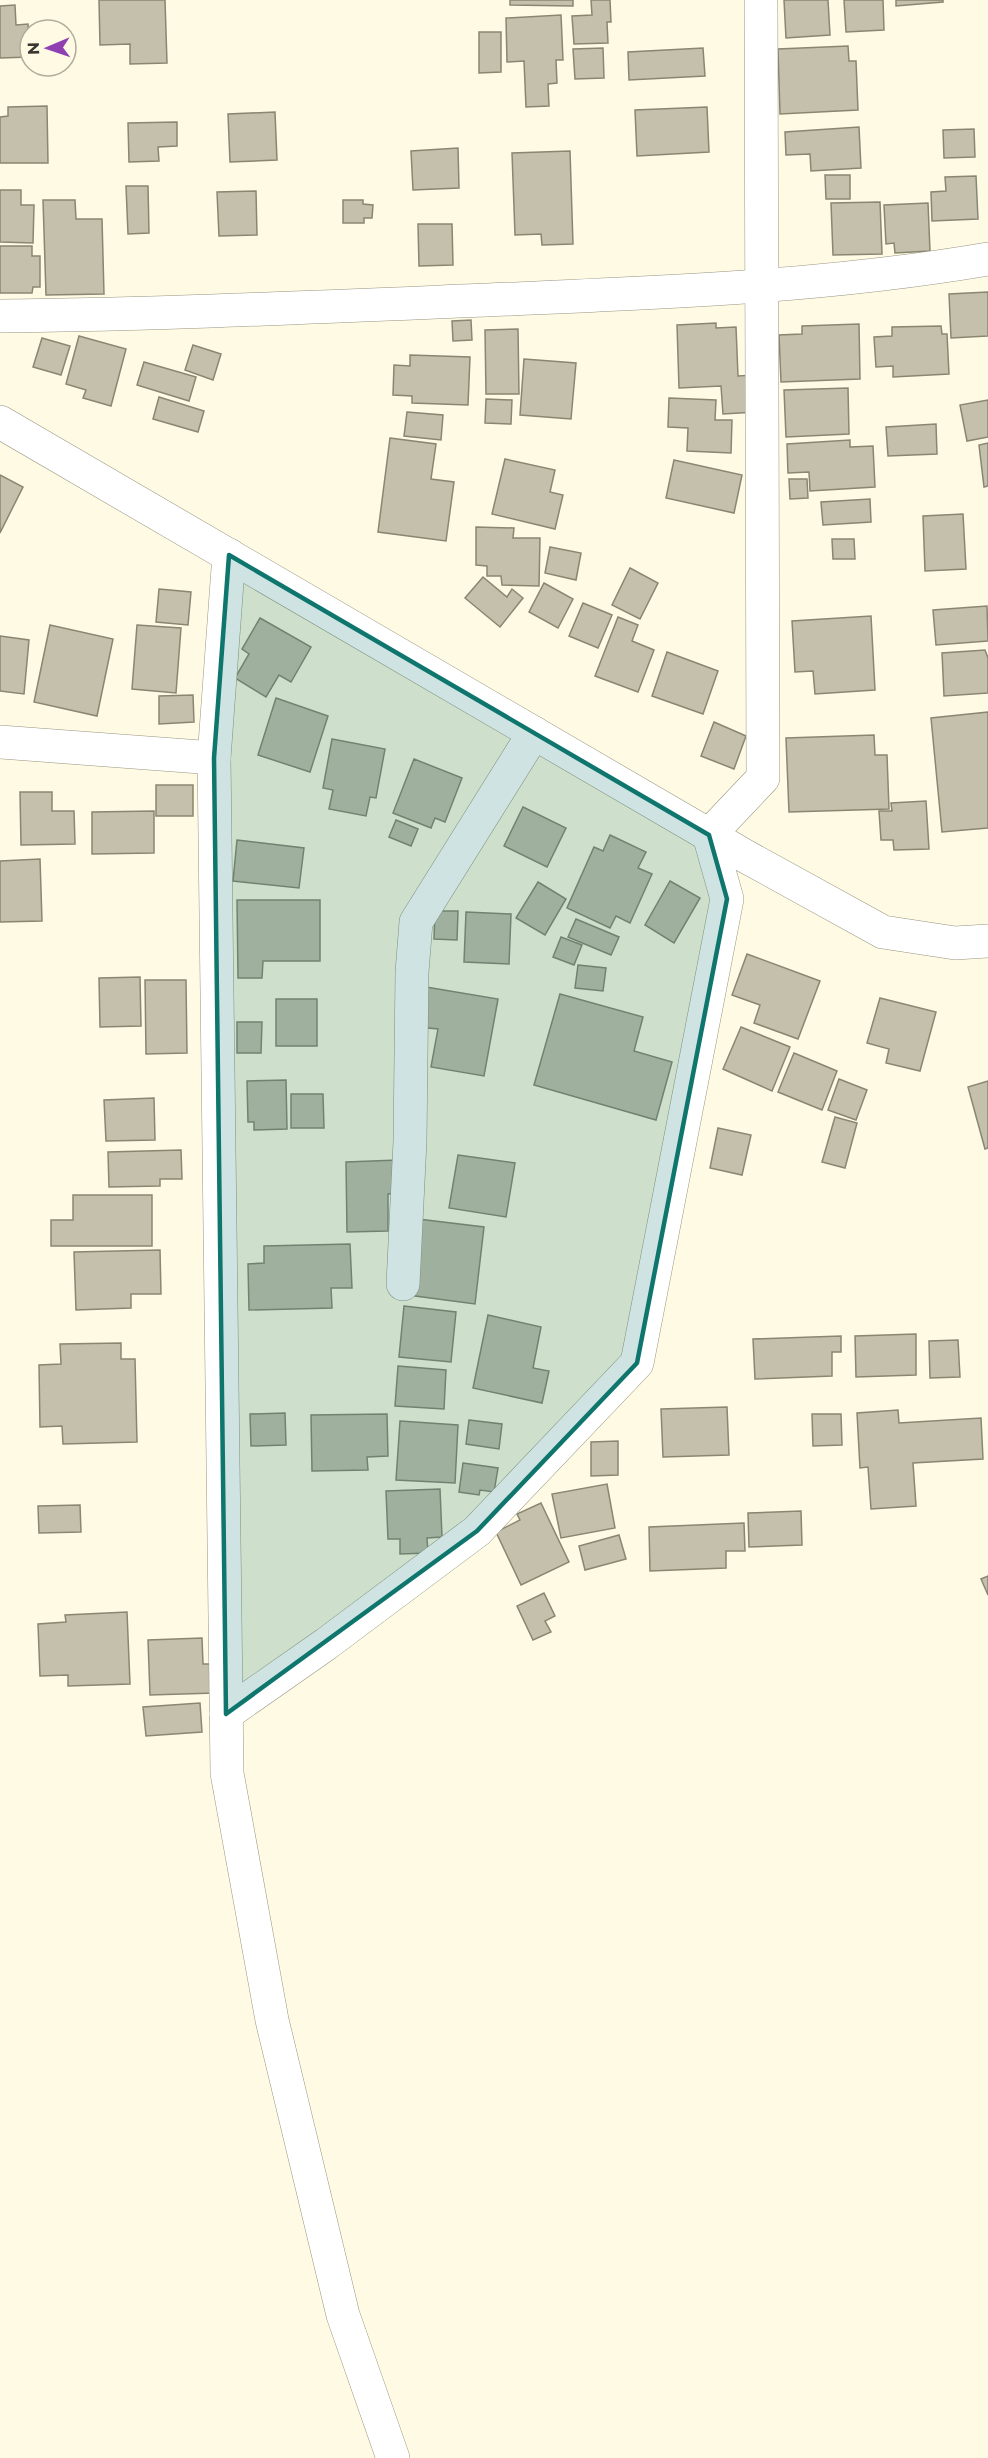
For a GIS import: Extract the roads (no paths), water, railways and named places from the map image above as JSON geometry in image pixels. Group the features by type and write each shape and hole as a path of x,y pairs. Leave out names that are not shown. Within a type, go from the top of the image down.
{"street":[{"path":"709,835 763,778 761,0"},
{"path":"0,316 166,314 763,288 902,274 988,260"},
{"path":"0,422 709,835 883,932 955,943 988,941"},
{"path":"229,555 214,758 227,1773 272,2020 343,2315 393,2458"},
{"path":"403,1284 410,1141 412,972 416,922 534,733"},
{"path":"0,742 214,758"},
{"path":"226,1714 326,1644 477,1531 637,1363 727,899 709,835"}]}
